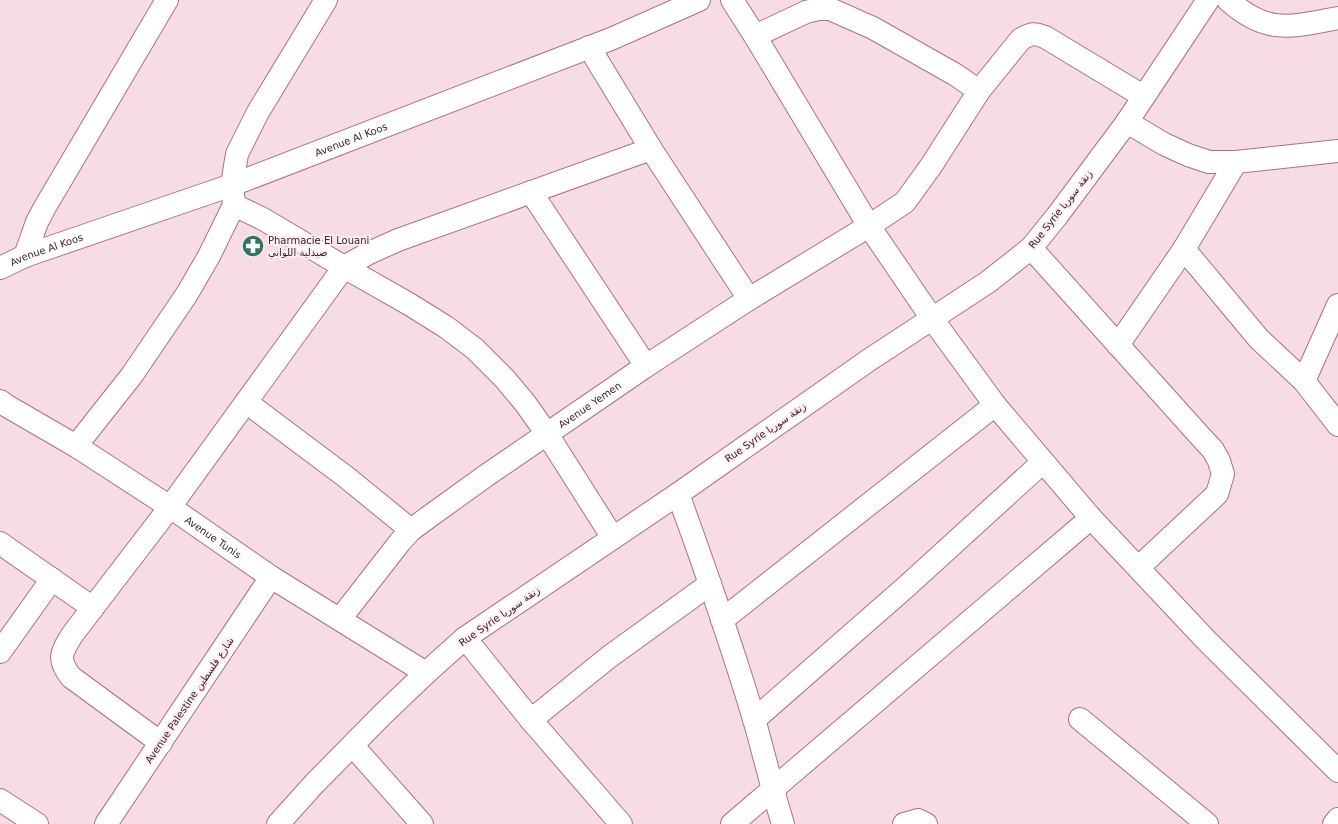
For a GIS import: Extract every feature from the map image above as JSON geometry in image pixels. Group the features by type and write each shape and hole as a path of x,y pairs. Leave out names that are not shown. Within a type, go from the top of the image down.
{"street":[{"path":"25,256 37,222 45,206 168,0"},
{"path":"76,446 132,375 187,294 209,256 233,195 237,154 258,112 326,0"},
{"name":"Avenue Al Koos","path":"0,268 25,256 233,195 663,17 699,0"},
{"path":"732,0 869,226 933,320 995,405 1091,518 1139,567 1206,641 1338,772"},
{"name":"Rue Syrie زنقة سوريا","path":"278,824 314,784 383,714 465,638 678,494 869,360 906,335 933,320 988,282 1031,248 1057,216 1127,122 1208,0"},
{"path":"1228,0 1238,9 1260,21 1275,26 1297,26 1338,18"},
{"path":"755,36 806,12 818,9 830,9 873,28 956,75 979,91"},
{"name":"Avenue Yemen","path":"340,619 411,530 487,475 646,366 749,298 869,226 905,202 979,91 1021,39 1029,34 1035,33 1046,36 1144,96"},
{"path":"590,47 651,149 749,298"},
{"path":"1127,122 1164,144 1209,162 1236,162 1338,151"},
{"path":"161,743 71,677 62,662 62,651 72,635 170,506 344,267 369,253 398,240 651,149"},
{"path":"1118,345 1184,249 1236,162"},
{"path":"531,192 646,366"},
{"path":"233,195 263,219 409,304 446,327 475,349 504,378 547,434 613,538"},
{"path":"1031,248 1213,450 1219,461 1222,474 1217,494 1139,567"},
{"path":"1184,249 1259,339 1304,381 1338,425"},
{"path":"1304,381 1338,305"},
{"path":"246,402 346,477 411,530"},
{"path":"722,620 995,405"},
{"name":"Avenue Tunis","path":"2,408 76,446 170,506 271,577 426,673"},
{"path":"754,720 907,586 1043,462"},
{"path":"678,494 710,584 754,720 772,790 783,824"},
{"path":"732,824 1091,518"},
{"path":"0,543 93,608"},
{"name":"Avenue Palestine شارع فلسطين","path":"106,824 271,577"},
{"path":"0,652 52,579"},
{"path":"531,720 608,657 710,584"},
{"path":"465,638 531,720 621,824"},
{"path":"1080,719 1207,824"},
{"path":"353,746 422,824"},
{"path":"0,800 37,824"},
{"path":"1334,824 1338,819"},
{"path":"904,824 918,820 926,824"}],"place":[{"name":"Pharmacie El Louani صيدلية اللواني","path":"253,246"}]}
